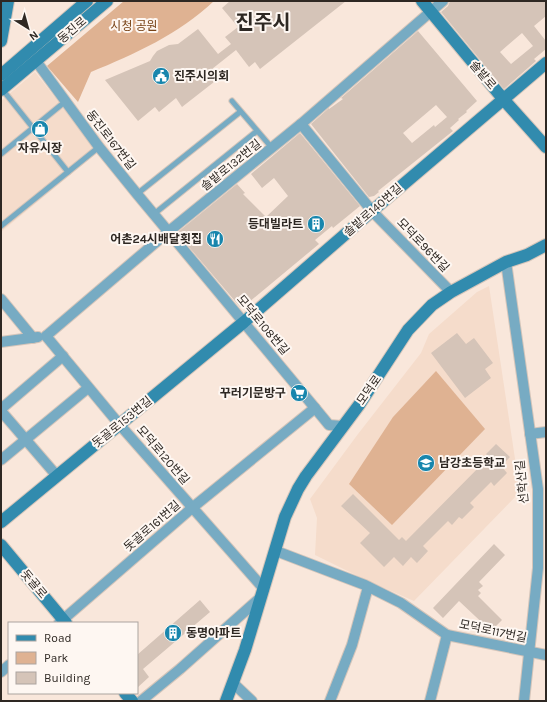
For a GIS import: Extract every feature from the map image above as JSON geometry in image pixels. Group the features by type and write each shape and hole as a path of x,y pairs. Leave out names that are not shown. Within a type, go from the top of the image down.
{"street":[{"path":"1,42 8,1"},
{"name":"동진로","path":"1,75 86,1"},
{"name":"동진로","path":"2,90 107,1"},
{"name":"솔밭로","path":"422,1 504,100 546,146"},
{"name":"솔밭로132번길","path":"46,336 168,232 301,124 443,1"},
{"name":"동진로167번길","path":"36,61 99,147 168,232"},
{"name":"솔밭로140번길","path":"244,322 546,63"},
{"name":"모덕로96번길","path":"301,124 372,211 451,292"},
{"name":"모덕로108번길","path":"168,232 329,425 342,426"},
{"name":"모덕로","path":"226,701 245,650 285,518 298,489 342,426 371,388 408,330 432,305 451,292 506,262 527,255 546,245"},
{"name":"선학산길","path":"506,262 530,434 542,488 542,568 524,701"},
{"path":"1,299 33,338"},
{"name":"돗골로153번길","path":"1,522 244,322"},
{"path":"1,342 46,336"},
{"name":"모덕로120번길","path":"46,336 88,388 192,508 262,593"},
{"path":"57,476 1,410 63,356"},
{"path":"1,460 88,388"},
{"name":"돗골로161번길","path":"63,622 192,508 315,408"},
{"path":"530,434 546,432"},
{"name":"돗골로","path":"1,545 63,622"},
{"name":"모덕로117번길","path":"276,551 368,586 401,603 448,635 546,655"},
{"path":"330,701 352,646 368,586"},
{"path":"141,701 180,669 262,593"},
{"path":"430,701 448,635"},
{"path":"233,683 252,701"}],"lane":[{"path":"2,90 68,172"},
{"path":"232,101 272,148"},
{"path":"1,154 61,105"},
{"path":"137,194 240,112"},
{"path":"154,214 257,131"},
{"path":"1,226 99,147"}],"shaded area":[{"name":"자유시장","path":"35,72 98,152 1,232 1,101"},
{"name":"남강초등학교","path":"489,286 520,492 414,601 315,555 317,518 310,499 421,353 429,334 477,292"}],"green space":[{"name":"시청 공원","path":"124,1 214,1 186,23 156,42 91,72 78,102 47,66"},
{"path":"436,371 485,429 392,525 349,484 393,417"}],"building":[{"path":"230,1 346,1 260,69 255,62 249,67 236,50 207,73 214,82 182,107 176,98 159,112 155,107 138,121 105,80 150,61 157,51 169,45 178,44 198,29 218,54 231,44 225,37 238,27 222,8"},
{"path":"450,1 546,1 546,16 534,26 546,41 546,49 534,59 536,61 504,89 441,12 448,6","holes":["522,33 533,46 511,64 500,52"]},
{"path":"418,31 477,101 450,128 453,131 378,191 379,192 374,196 369,197 311,124 329,108 343,99 341,98","holes":["436,105 447,117 435,127 434,125 412,143 403,133"]},
{"path":"300,133 360,206 333,228 332,226 315,240 319,244 243,307 240,307 178,234 178,232 237,184 245,193 243,194 266,217 288,196 274,178 262,188 251,174"},
{"path":"457,333 466,344 474,338 493,363 485,369 491,378 465,398 431,353"},
{"path":"496,444 510,457 501,466 507,473 494,486 491,482 470,503 474,507 462,519 459,517 452,525 448,521 423,546 428,551 417,563 411,557 403,566 394,557 384,567 360,543 370,533 341,506 353,494 399,540 402,537 406,541 489,457 486,454"},
{"path":"494,544 505,555 479,582 483,586 478,590 481,593 478,596 502,620 491,631 459,601 443,618 433,608"},
{"name":"동명아파트","path":"200,600 210,612 143,669 149,677 138,687 138,654"}],"place":[{"name":"진주시의회","path":"161,76"},
{"name":"자유시장","path":"40,129"},
{"name":"등대빌라트","path":"316,224"},
{"name":"어촌24시배달횟집","path":"215,239"},
{"name":"꾸러기문방구","path":"299,393"},
{"name":"남강초등학교","path":"426,463"},
{"name":"동명아파트","path":"173,633"}],"district":[{"name":"진주시","path":"263,22"}]}
